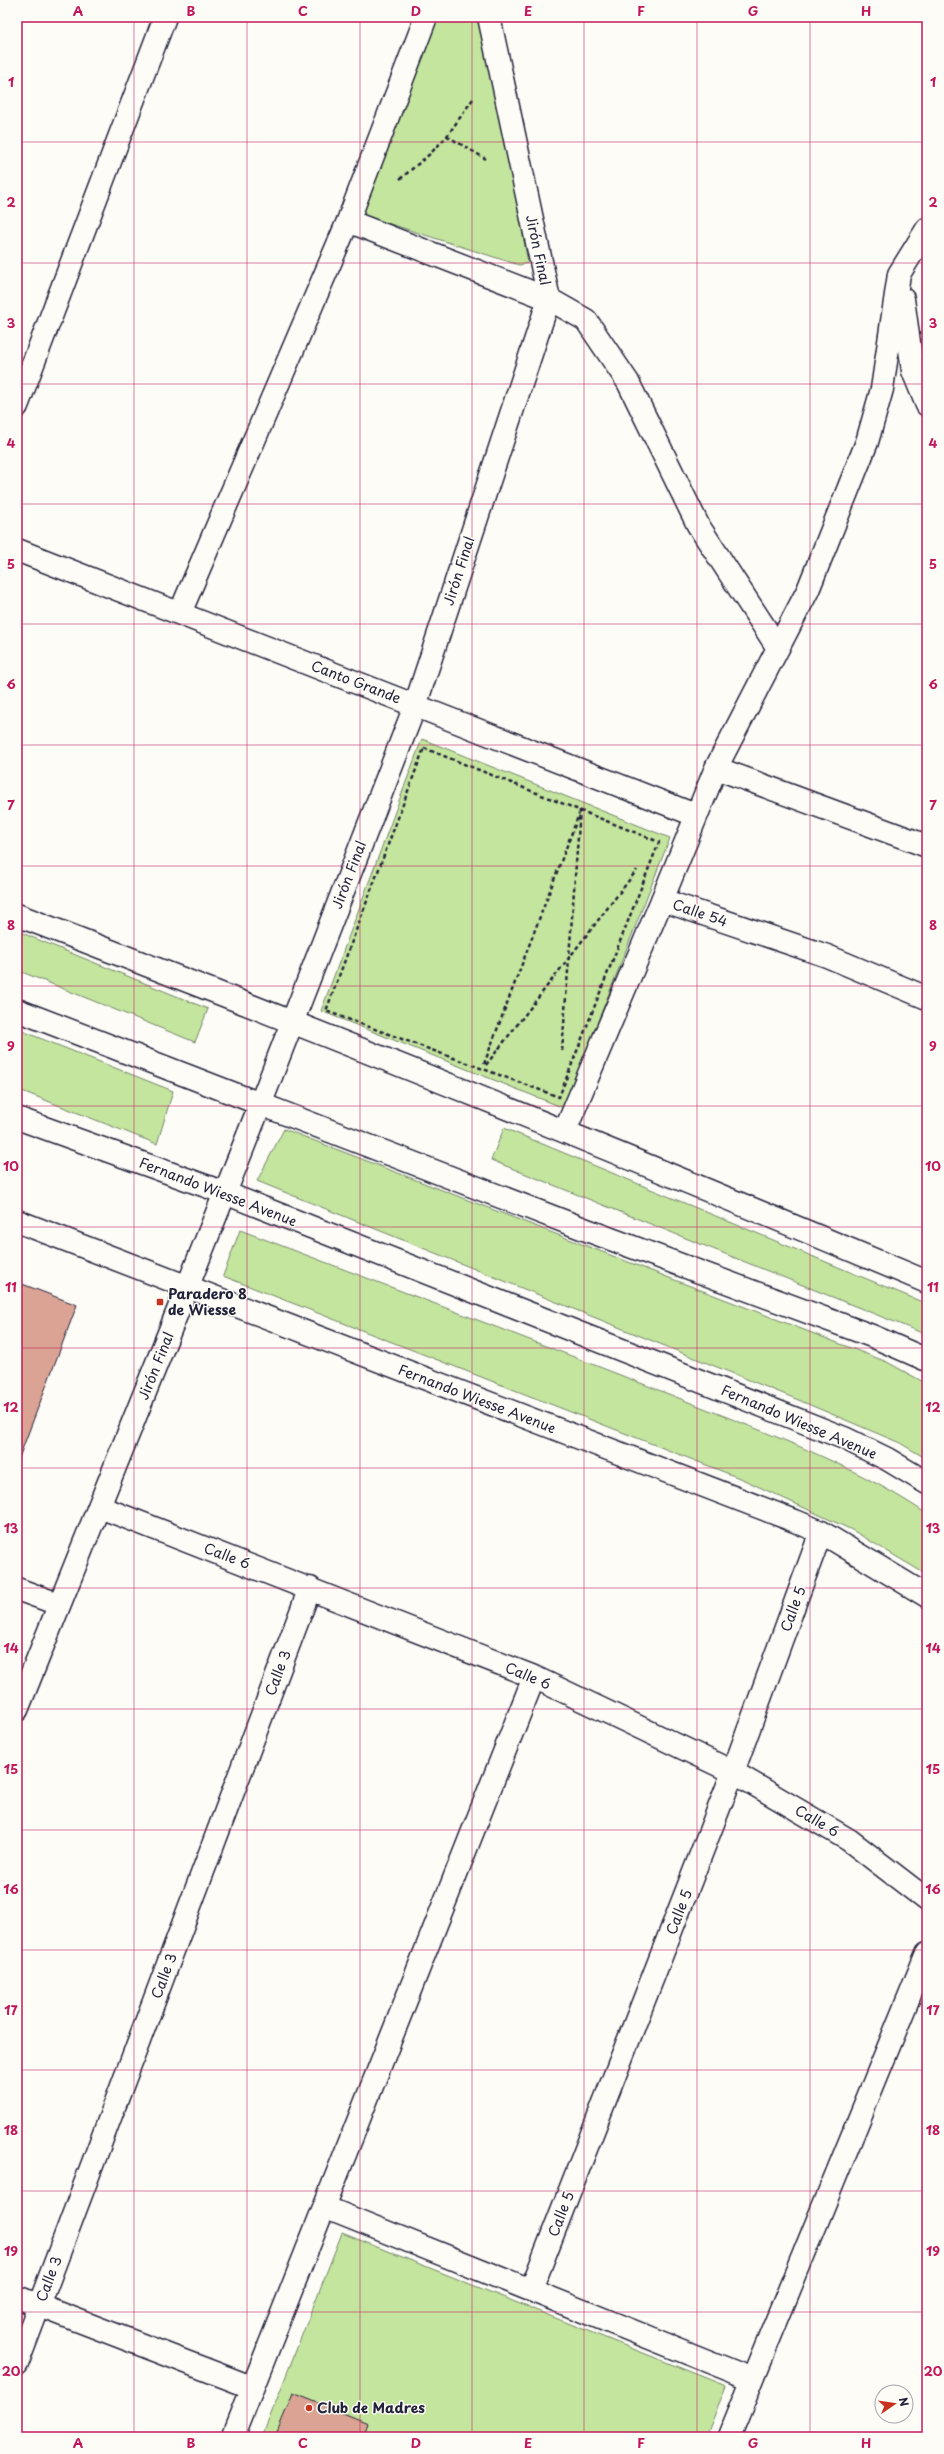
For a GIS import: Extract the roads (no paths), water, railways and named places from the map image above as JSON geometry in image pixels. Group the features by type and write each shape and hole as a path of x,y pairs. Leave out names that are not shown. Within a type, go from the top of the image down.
{"street":[{"path":"17,406 165,17"},
{"path":"180,613 348,221 426,17"},
{"name":"Jirón Final","path":"17,1710 58,1604 100,1507 260,1105 415,706 549,299 488,17"},
{"path":"348,221 549,299 586,320 628,382 698,525 778,648"},
{"path":"662,900 695,815 716,768 808,590 866,442 882,389 899,274 927,229"},
{"path":"899,274 913,371 927,406"},
{"name":"Canto Grande","path":"17,550 695,815"},
{"path":"716,768 927,846"},
{"name":"Calle 54","path":"565,1131 662,900 827,956 927,998"},
{"path":"17,915 293,1021 565,1131 927,1282"},
{"path":"17,1010 584,1230 872,1336 927,1360"},
{"name":"Fernando Wiesse Avenue","path":"17,1118 225,1193 844,1438 887,1459 927,1483"},
{"name":"Fernando Wiesse Avenue","path":"17,1221 821,1532 927,1596"},
{"name":"Calle 6","path":"100,1507 534,1677 733,1772 849,1840 927,1900"},
{"name":"Calle 5","path":"532,2290 733,1772 821,1532"},
{"name":"Calle 3","path":"17,2364 310,1588"},
{"path":"17,1589 58,1604"},
{"path":"233,2437 251,2387 534,1677"},
{"path":"729,2437 927,1953"},
{"path":"324,2207 752,2379"},
{"path":"17,2297 251,2387"}],"place":[{"name":"Paradero 8 de Wiesse","path":"160,1302"},
{"name":"Club de Madres","path":"309,2408"}]}
